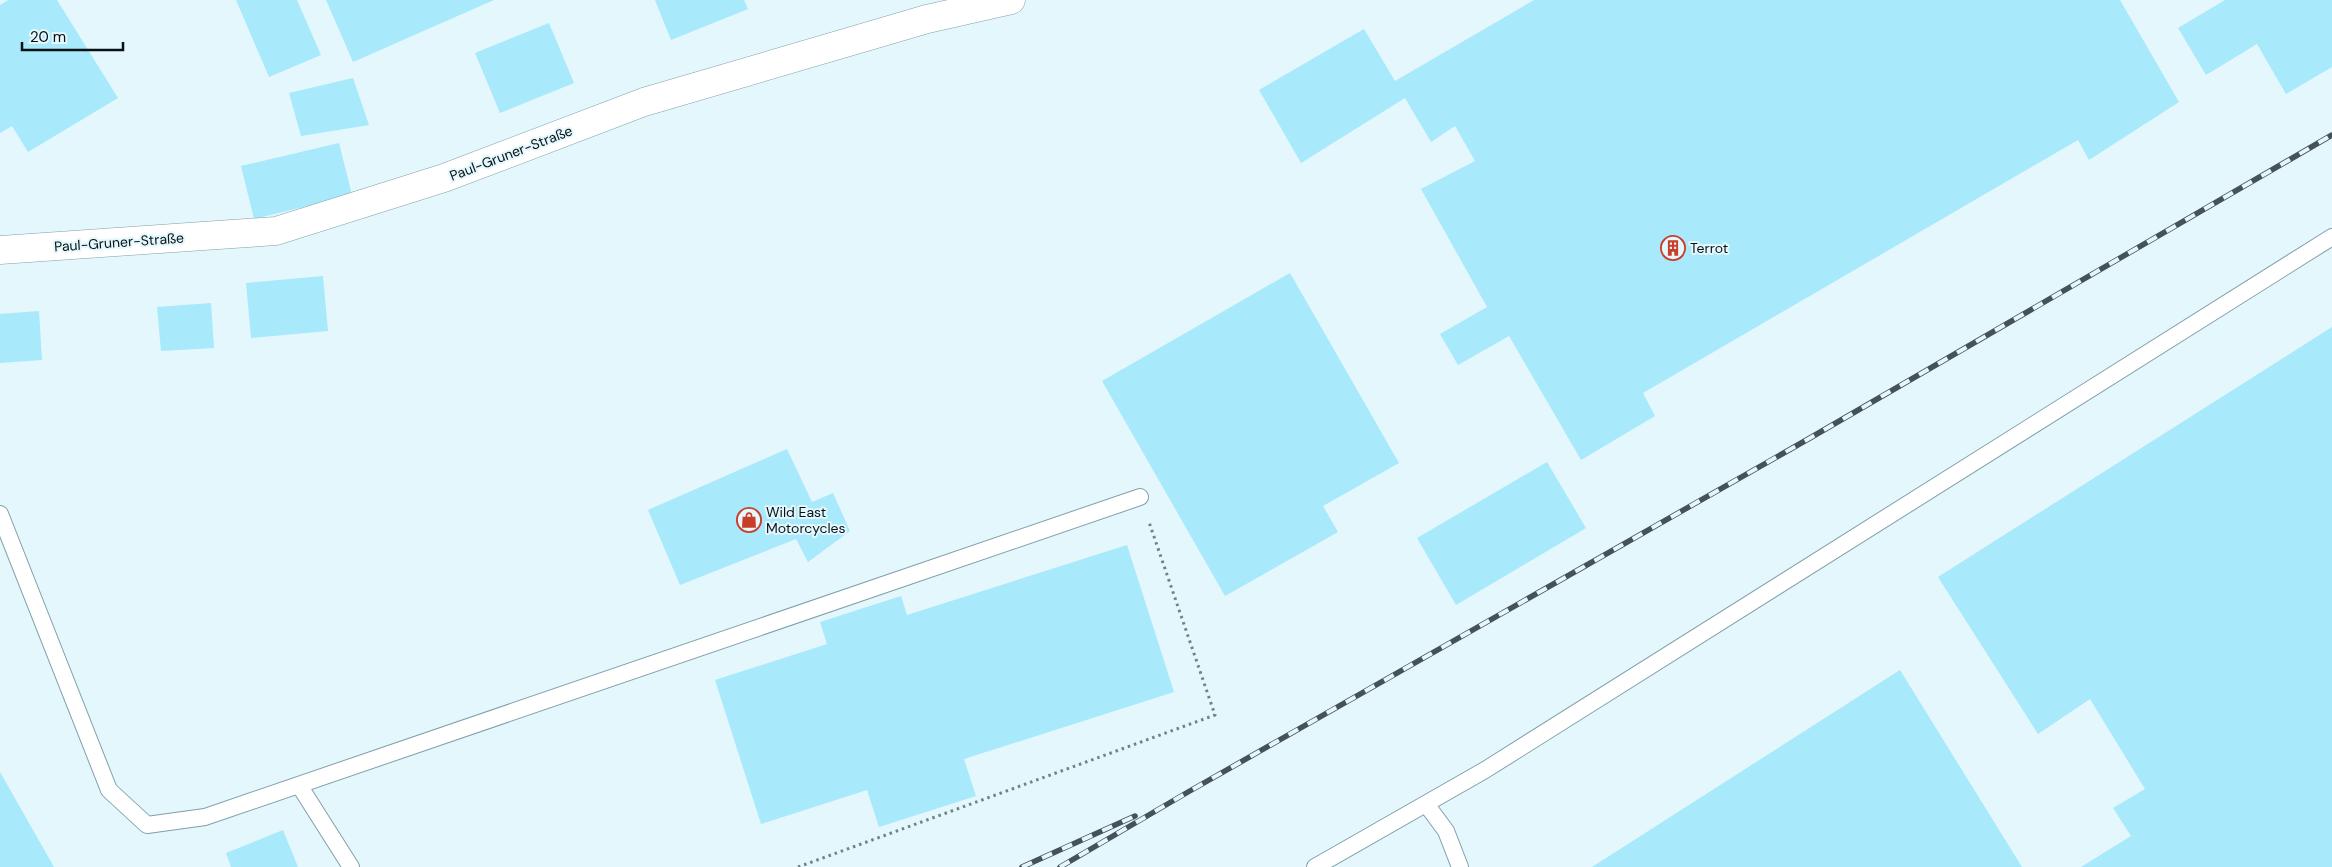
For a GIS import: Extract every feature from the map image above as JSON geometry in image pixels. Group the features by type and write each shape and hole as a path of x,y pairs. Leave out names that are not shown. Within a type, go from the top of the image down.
{"street":[{"name":"Paul-Gruner-Straße","path":"0,250 276,231 444,178 644,102 927,9 1011,0"}],"lane":[{"path":"1315,867 1485,770 2332,237"},
{"path":"0,514 109,790 147,825 205,817 1140,497"},
{"path":"299,785 350,867"},
{"path":"1426,804 1446,831 1460,867"}],"path":[{"path":"798,867 1215,715 1140,497"}],"building":[{"path":"8,0 57,0 118,98 28,152 12,126 0,133 0,5"},
{"path":"236,0 297,0 321,55 269,77"},
{"path":"326,0 494,0 353,62"},
{"path":"655,0 744,0 748,9 671,40"},
{"name":"Terrot","path":"1534,0 2120,0 2179,102 2089,160 2078,140 1643,393 1655,416 1581,460 1509,336 1458,365 1440,334 1487,307 1421,189 1475,161 1455,126 1431,142 1405,98 1301,163 1259,90 1364,29 1395,81"},
{"path":"2225,0 2332,0 2332,67 2286,94 2257,44 2206,75 2178,28"},
{"path":"549,23 574,83 500,113 475,53"},
{"path":"353,78 369,125 301,136 289,93"},
{"path":"339,143 352,195 254,219 241,166"},
{"path":"1290,273 1399,463 1323,506 1338,532 1225,596 1102,381"},
{"path":"323,276 328,331 251,338 246,283"},
{"path":"211,303 214,348 161,351 157,307"},
{"path":"39,311 42,360 0,363 0,314"},
{"path":"2332,327 2332,867 2081,867 2131,836 2113,808 2145,789 2090,699 2038,734 1938,577"},
{"name":"Wild East Motorcycles","path":"787,449 812,502 833,493 850,531 808,562 796,539 680,585 648,510"},
{"path":"1547,462 1586,528 1456,605 1417,538"},
{"path":"1127,545 1174,692 964,759 976,796 879,827 867,790 761,824 715,680 827,644 820,622 901,596 907,615"},
{"path":"1900,670 2022,867 1592,867"},
{"path":"0,772 54,867 0,867"},
{"path":"283,830 298,867 231,867 226,853"}],"railway":[{"path":"1060,867 1188,792 1810,438 2332,135"},
{"path":"1022,867 1135,816"}],"place":[{"name":"Terrot","path":"1673,248"},
{"name":"Wild East Motorcycles","path":"749,520"}]}
